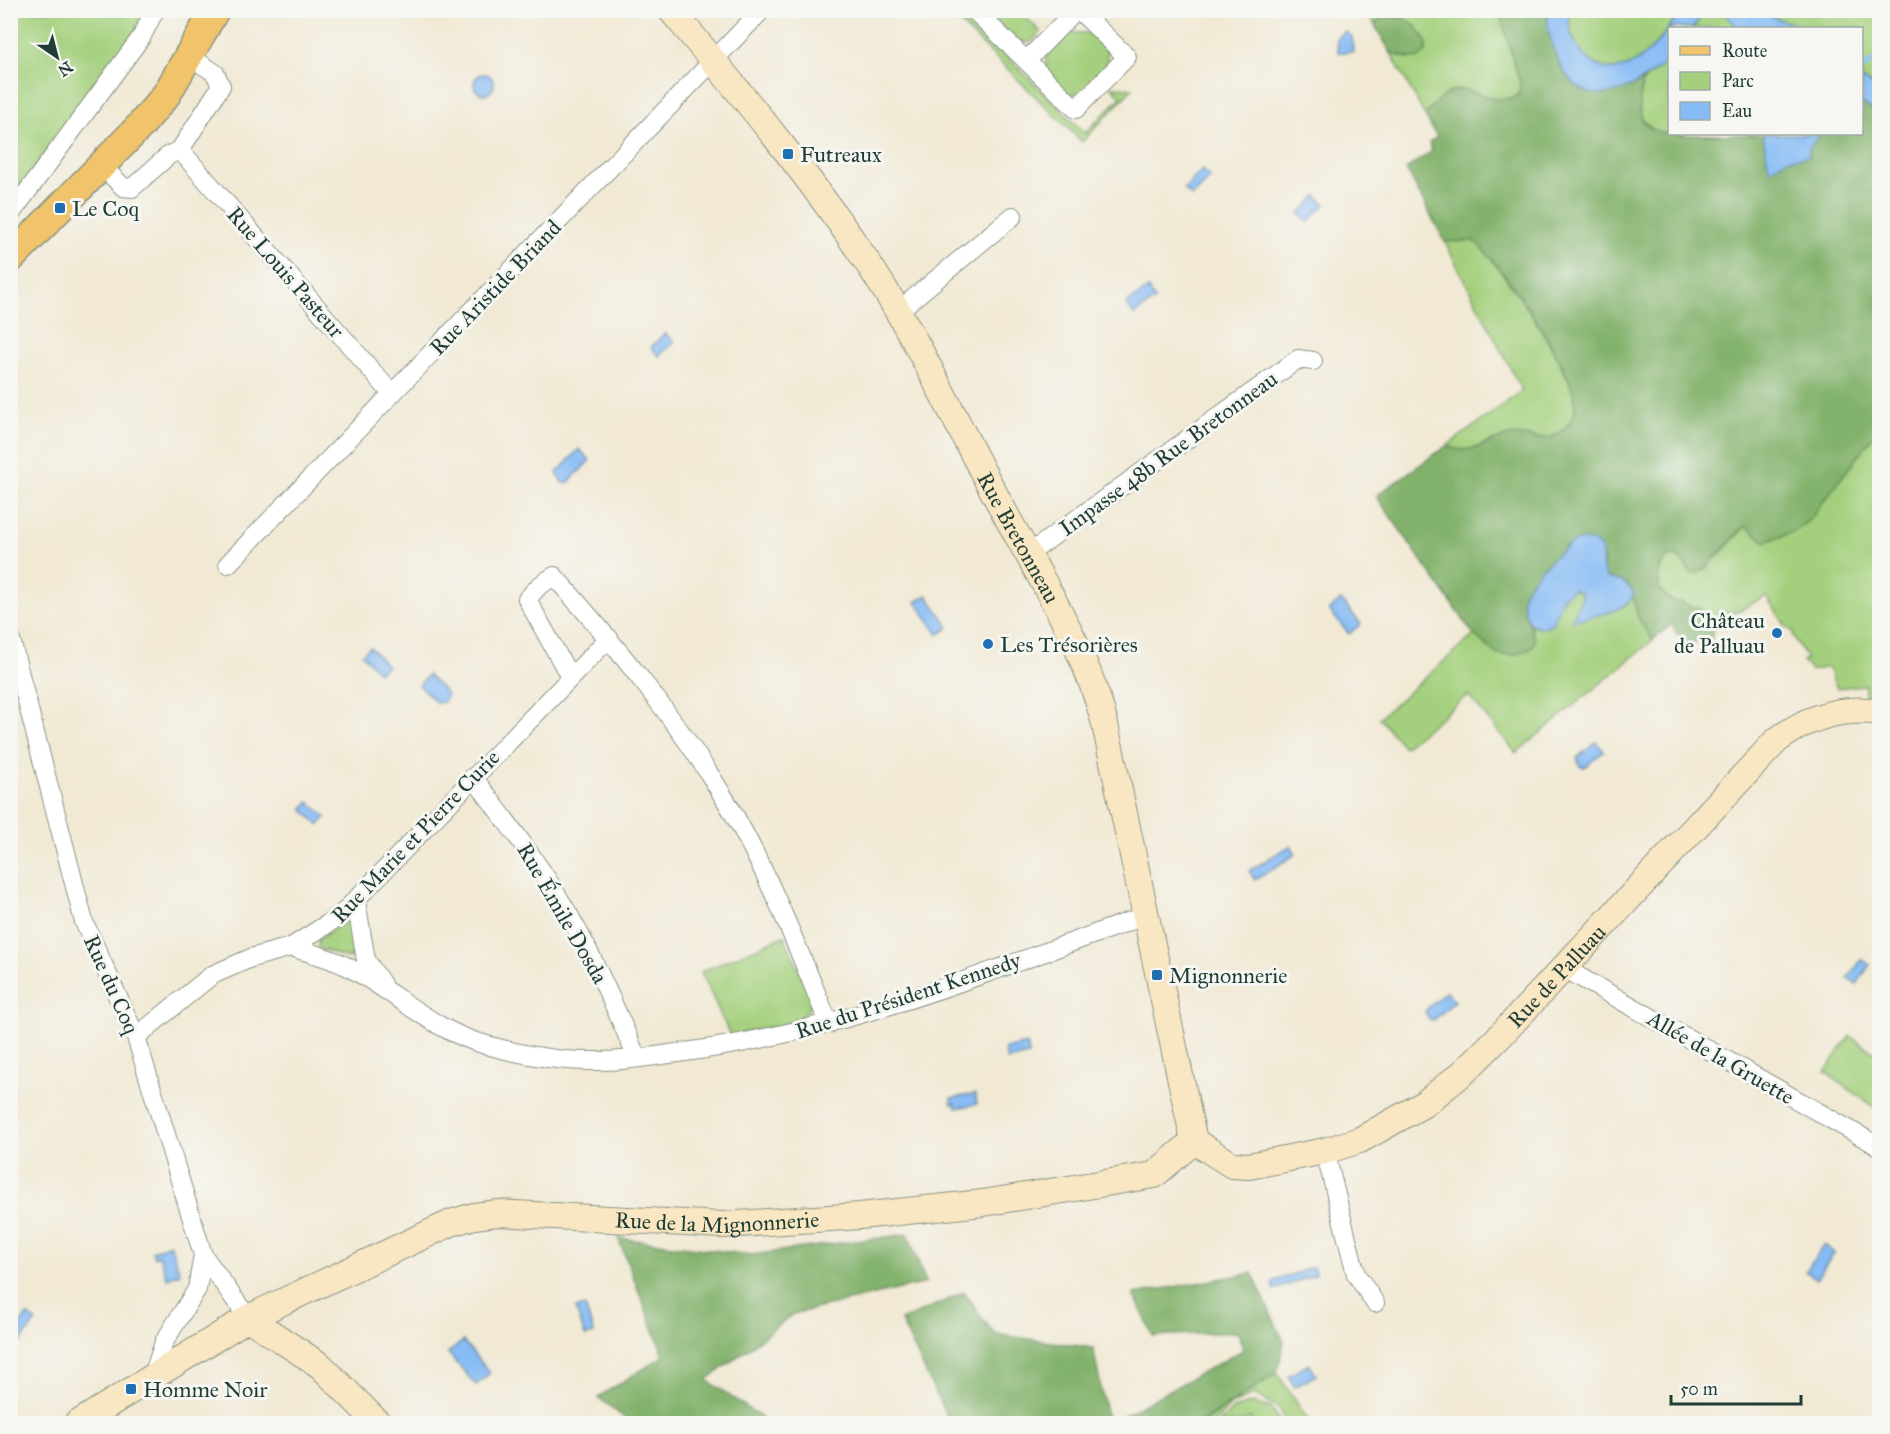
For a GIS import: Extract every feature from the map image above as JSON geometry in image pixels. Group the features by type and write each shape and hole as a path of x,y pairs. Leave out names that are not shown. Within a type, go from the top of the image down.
{"main road":[{"path":"10,259 166,95 215,10"}],"street":[{"path":"10,215 142,36 155,10"},
{"name":"Rue Bretonneau","path":"671,10 788,154 859,250 898,311 932,371 976,462 1071,634 1099,700 1194,1141"},
{"name":"Rue Aristide Briand","path":"228,564 762,10"},
{"path":"974,10 1076,109 1127,57 1078,10 1027,60"},
{"path":"101,165 123,187 132,188 170,155 180,150 217,96 221,86 215,73 189,56"},
{"name":"Rue Louis Pasteur","path":"180,150 392,394"},
{"path":"898,311 1013,216"},
{"name":"Impasse 48b Rue Bretonneau","path":"1027,555 1298,359 1312,361"},
{"path":"570,677 527,599 538,586 554,576 609,638 696,754 729,806 767,878 829,1024"},
{"name":"Rue du Coq","path":"10,636 84,922 136,1037 203,1255 248,1318"},
{"name":"Rue Marie et Pierre Curie","path":"136,1037 212,975 251,957 291,947 322,929 356,901 609,638"},
{"name":"Rue de Palluau","path":"1194,1141 1232,1166 1249,1166 1325,1151 1377,1133 1424,1104 1465,1071 1776,741 1797,727 1829,714 1868,710 1880,712"},
{"name":"Rue Émile Dosda","path":"473,777 517,834 562,903 603,979 637,1059"},
{"name":"Rue du Président Kennedy","path":"356,901 360,939 366,960 372,973 393,996"},
{"name":"Rue du Président Kennedy","path":"291,947 351,968 458,1035 505,1050 562,1060 591,1062 637,1059 736,1045 829,1024 895,1004 1144,916"},
{"name":"Allée de la Gruette","path":"1562,967 1880,1147"},
{"name":"Rue de la Mignonnerie","path":"77,1424 248,1318 451,1224 474,1216 498,1213 723,1225 860,1216 983,1203 1154,1175 1194,1141"},
{"path":"1325,1151 1356,1274 1375,1303"},
{"path":"153,1376 164,1342 197,1289 203,1255"},
{"path":"248,1318 321,1366 379,1424"}],"green space":[{"path":"1705,10 1722,11 1737,27 1694,27"},
{"path":"11,11 145,11 135,31 11,200"},
{"path":"948,11 960,11 1085,133 1121,97 1112,87 1133,88 1082,142"},
{"path":"987,11 1019,11 1041,32 1031,42 1019,42"},
{"path":"1367,11 1429,11 1434,15 1442,16 1453,11 1499,11 1520,83 1519,95 1506,100 1463,89 1452,91 1439,99 1425,116 1391,53 1409,59 1386,16 1374,24"},
{"path":"1499,11 1549,11 1549,31 1555,52 1569,79 1590,92 1602,93 1628,88 1643,81 1640,106 1644,122 1649,127 1668,135 1863,135 1863,104 1879,113 1879,428 1811,518 1797,530 1766,542 1745,526 1698,574 1691,573 1680,558 1673,555 1664,560 1659,573 1659,588 1668,599 1700,609 1714,622 1711,641 1682,643 1672,624 1653,640 1637,614 1630,587 1607,578 1603,573 1604,557 1565,547 1533,579 1524,594 1524,610 1535,642 1531,649 1515,655 1498,655 1474,635 1376,496 1448,445 1462,450 1513,435 1552,437 1568,425 1575,413 1571,387 1535,318 1502,272 1474,241 1445,242 1406,169 1432,151 1429,143 1437,137 1425,116 1439,99 1452,91 1463,90 1495,99 1506,99 1519,94 1520,83"},
{"path":"1569,11 1680,11 1649,51 1625,67 1613,69 1592,62 1583,54 1571,33"},
{"path":"1753,11 1879,11 1879,89 1863,80 1863,27 1803,27"},
{"path":"1386,16 1411,22 1427,43 1426,52 1417,59 1391,53 1374,24"},
{"path":"1069,33 1090,33 1107,50 1108,73 1091,89 1068,96 1046,74 1046,56"},
{"path":"1668,61 1668,134 1650,127 1640,114 1640,94 1643,82"},
{"path":"1462,239 1474,241 1480,245 1502,273 1542,331 1567,377 1575,399 1575,410 1568,425 1554,436 1540,439 1505,437 1464,450 1448,445 1522,391 1445,242"},
{"path":"1879,428 1879,699 1865,697 1865,685 1837,688 1827,667 1811,671 1803,661 1807,658 1793,636 1794,632 1787,628 1766,596 1733,614 1727,612 1714,622 1700,609 1668,599 1659,588 1659,573 1664,560 1668,557 1673,555 1680,558 1691,573 1705,570 1746,526 1766,542 1797,530 1811,518"},
{"path":"1573,589 1581,592 1582,598 1575,620 1617,609 1630,600 1634,593 1640,618 1653,640 1516,753 1468,695 1404,747 1379,718 1474,635 1498,655 1532,630 1530,624 1537,628 1548,627 1561,601"},
{"path":"347,921 353,926 355,949 349,959 318,948 318,939"},
{"path":"784,936 813,1002 799,1022 730,1035 701,972"},
{"path":"1850,1036 1879,1056 1879,1110 1825,1072"},
{"path":"908,1234 926,1283 793,1314 707,1380 769,1423 631,1423 598,1397 664,1356 618,1238 751,1255"},
{"path":"1252,1273 1284,1342 1277,1373 1201,1423 1110,1423 1243,1350 1238,1332 1153,1336 1134,1294"},
{"path":"964,1292 994,1334 1093,1348 1108,1423 944,1423 947,1417 901,1321"},
{"path":"1277,1373 1310,1423 1287,1423 1279,1408 1255,1394 1232,1404 1214,1423 1201,1424"},
{"path":"1253,1403 1271,1408 1282,1423 1253,1423 1250,1418 1239,1423 1220,1423 1233,1409"}],"water":[{"path":"1549,11 1569,11 1571,33 1583,54 1602,67 1613,69 1625,67 1642,57 1668,28 1668,61 1639,82 1623,90 1608,94 1593,93 1579,87 1566,75 1550,39"},
{"path":"1680,11 1705,11 1694,27 1669,27"},
{"path":"1722,11 1753,11 1803,27 1737,27"},
{"path":"1345,31 1352,37 1353,52 1338,52 1337,39"},
{"path":"484,74 491,77 494,84 491,91 484,94 477,91 474,84 477,77"},
{"path":"1863,80 1879,89 1879,113 1863,104"},
{"path":"1763,135 1819,135 1809,148 1809,156 1788,159 1769,170"},
{"path":"1202,170 1210,178 1192,197 1184,189"},
{"path":"1317,196 1325,204 1308,222 1299,214"},
{"path":"1148,289 1155,300 1134,315 1126,304"},
{"path":"665,333 674,342 659,356 651,347"},
{"path":"579,449 590,460 568,483 562,483 557,473"},
{"path":"1581,540 1598,545 1601,549 1602,565 1607,578 1629,586 1634,593 1630,600 1617,610 1572,621 1582,598 1581,592 1573,589 1563,597 1552,624 1543,628 1530,624 1523,603 1526,589 1539,572 1557,555"},
{"path":"927,595 949,627 938,635 916,602"},
{"path":"1341,600 1361,624 1349,634 1329,610"},
{"path":"370,647 387,666 379,673 362,654"},
{"path":"428,675 447,694 444,702 437,703 419,685"},
{"path":"1596,742 1604,751 1585,767 1580,766 1577,758"},
{"path":"309,802 326,817 319,825 302,809"},
{"path":"1291,845 1296,854 1255,880 1249,871"},
{"path":"1862,959 1870,965 1857,984 1848,978"},
{"path":"1446,991 1455,1001 1434,1020 1429,1020 1425,1011"},
{"path":"1027,1044 1029,1055 1007,1060 1004,1049"},
{"path":"975,1094 977,1104 956,1108 955,1103 952,1104 951,1098"},
{"path":"170,1244 180,1273 167,1278 159,1255 154,1257 152,1251"},
{"path":"1824,1245 1834,1253 1816,1279 1806,1271"},
{"path":"1313,1267 1316,1274 1274,1290 1272,1282"},
{"path":"585,1306 594,1334 585,1336 576,1309"},
{"path":"27,1315 36,1321 20,1343 11,1337"},
{"path":"463,1341 490,1373 476,1385 448,1353"},
{"path":"1309,1364 1316,1375 1295,1387 1288,1376"}],"waterway":[{"path":"1863,68 1880,57"}],"place":[{"name":"Futreaux","path":"788,154"},
{"name":"Le Coq","path":"60,208"},
{"name":"Château de Palluau","path":"1777,633"},
{"name":"Les Trésorières","path":"988,644"},
{"name":"Mignonnerie","path":"1157,975"},
{"name":"Homme Noir","path":"131,1389"}]}
